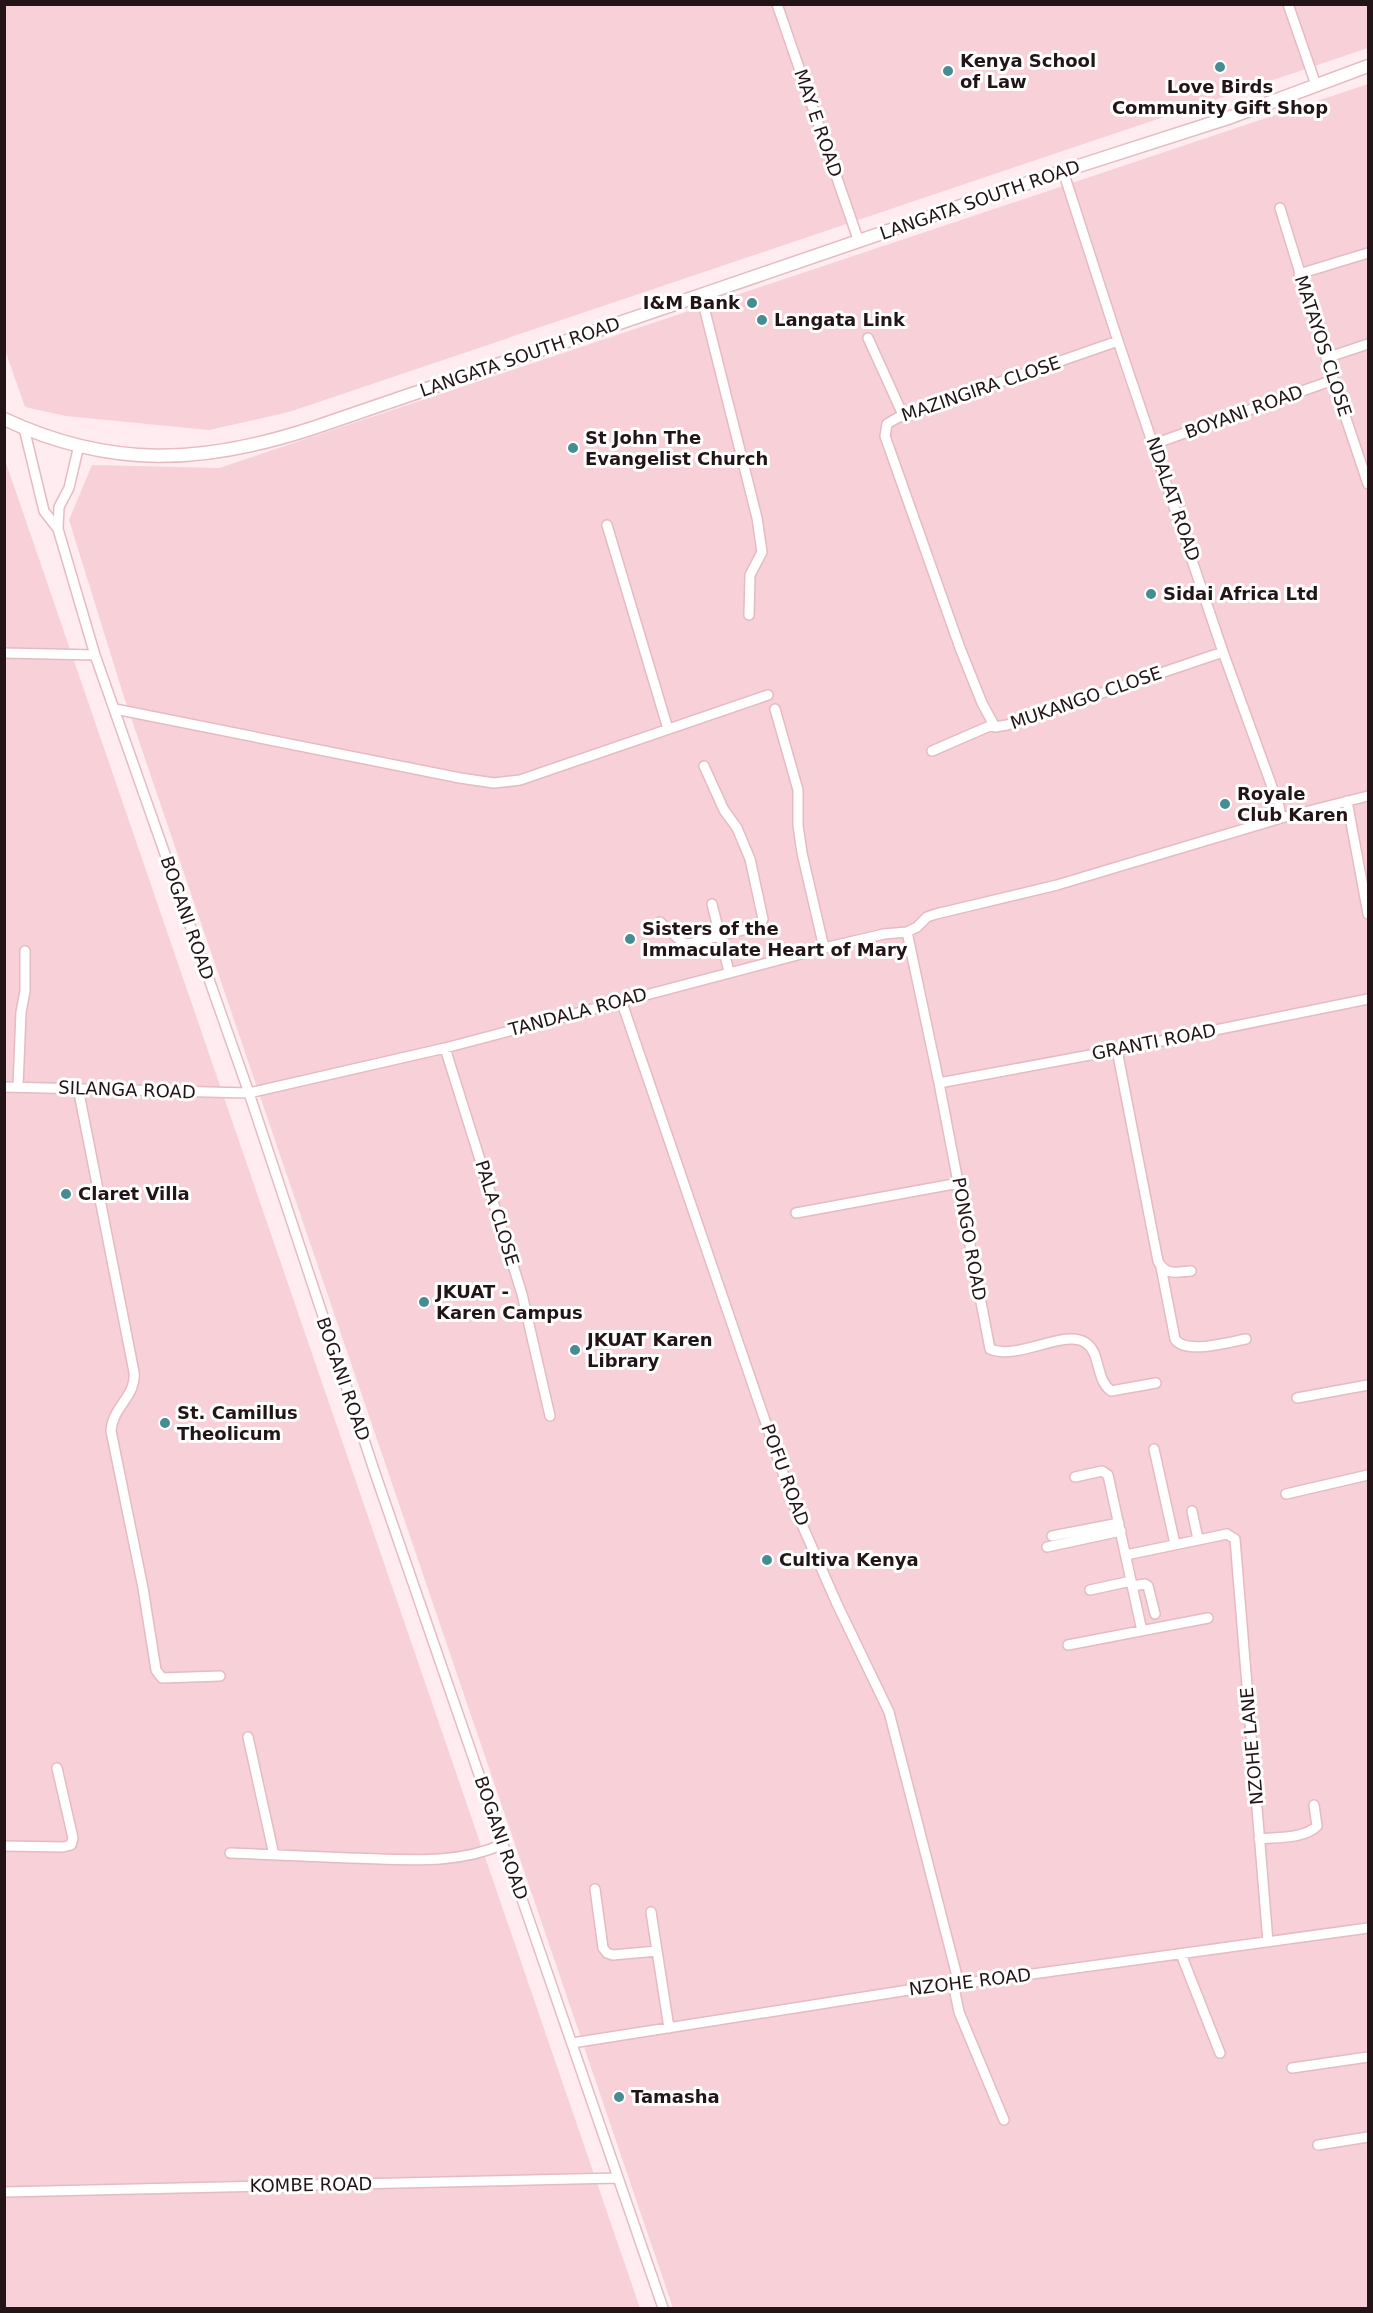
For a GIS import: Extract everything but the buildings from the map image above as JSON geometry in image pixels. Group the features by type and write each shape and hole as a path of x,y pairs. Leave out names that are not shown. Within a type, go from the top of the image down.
{"street":[{"name":"MAY E ROAD","path":"777,4 860,242"},
{"path":"1289,5 1316,85"},
{"name":"LANGATA SOUTH ROAD","path":"4,418 24,428 79,445 128,455 161,457 208,454 260,443 324,424 1063,171 1231,117 1368,66"},
{"name":"NDALAT ROAD","path":"1063,171 1118,341 1224,652 1279,806 1285,817"},
{"name":"MATAYOS CLOSE","path":"1280,208 1299,274 1368,484"},
{"path":"1299,274 1368,253"},
{"path":"701,295 757,518 762,552 750,575 749,615"},
{"path":"868,338 903,415"},
{"name":"MAZINGIRA CLOSE","path":"919,535 885,436 886,424 903,415 1118,341"},
{"path":"1326,358 1368,344"},
{"name":"BOYANI ROAD","path":"1154,444 1333,380"},
{"path":"24,428 44,511 58,529"},
{"name":"BOGANI ROAD","path":"79,445 69,488 59,507 58,529 96,655 249,1094 318,1307 663,2308"},
{"path":"607,525 668,729"},
{"name":"MUKANGO CLOSE","path":"919,535 960,648 993,725 998,728 1224,652"},
{"path":"4,653 96,655"},
{"path":"115,709 428,772 494,783 512,782 530,777 768,695"},
{"path":"775,709 798,790 798,825 802,853 824,948"},
{"path":"932,751 993,725"},
{"path":"660,922 682,942 688,944 759,926 763,919 750,860 737,828 724,810 704,766"},
{"path":"907,932 931,916 1057,885 1285,817 1368,796"},
{"path":"1347,801 1368,914"},
{"path":"712,904 729,972"},
{"name":"TANDALA ROAD","path":"249,1094 445,1047 824,948 884,934 907,932"},
{"name":"PONGO ROAD","path":"907,932 959,1183 990,1349 1006,1353 1075,1338 1088,1344 1101,1381 1111,1391 1156,1383"},
{"path":"18,1087 21,1012 25,991 25,951"},
{"name":"GRANTI ROAD","path":"939,1083 1117,1050 1368,999"},
{"name":"POFU ROAD","path":"621,1000 796,1510 837,1604 889,1712 956,1983 959,2012 1004,2120"},
{"name":"PALA CLOSE","path":"445,1047 522,1294 550,1416"},
{"path":"1117,1050 1135,1150 1176,1342 1189,1347 1246,1339"},
{"name":"SILANGA ROAD","path":"4,1087 249,1094"},
{"path":"78,1088 134,1372 132,1391 114,1415 111,1431 144,1588 156,1670 162,1678 220,1676"},
{"path":"796,1213 959,1183"},
{"path":"1161,1267 1170,1272 1191,1270"},
{"path":"1297,1398 1368,1385"},
{"path":"1154,1449 1175,1544"},
{"path":"1075,1477 1106,1472 1143,1631"},
{"path":"1286,1494 1368,1476"},
{"path":"1126,1555 1198,1539 1192,1511"},
{"path":"1052,1536 1120,1527"},
{"path":"1047,1547 1120,1527"},
{"name":"NZOHE LANE","path":"1198,1539 1227,1534 1235,1539 1237,1550 1268,1942"},
{"path":"1090,1590 1131,1584 1148,1586 1155,1614"},
{"path":"1068,1645 1208,1618"},
{"path":"248,1737 274,1855"},
{"path":"4,1846 63,1847 71,1845 73,1838 57,1768"},
{"path":"1259,1839 1312,1831 1317,1826 1314,1805"},
{"path":"230,1853 390,1859 463,1857 503,1845"},
{"path":"595,1889 603,1948 607,1953 613,1955 657,1951"},
{"path":"651,1912 669,2028"},
{"name":"NZOHE ROAD","path":"572,2043 956,1983 1368,1928"},
{"path":"1181,1954 1220,2053"},
{"path":"1292,2068 1368,2057"},
{"path":"1318,2145 1368,2137"},
{"name":"KOMBE ROAD","path":"4,2192 617,2178"}],"shaded area":[{"path":"1368,4 1368,48 289,412 209,430 66,416 25,407 4,347 4,5"},
{"path":"1368,84 1368,2308 673,2308 124,697 69,520 92,465 219,468"},
{"path":"5,460 640,2308 5,2308"}],"place":[{"name":"Love Birds Community Gift Shop","path":"1220,67"},
{"name":"Kenya School of Law","path":"948,71"},
{"name":"I&M Bank","path":"752,303"},
{"name":"Langata Link","path":"762,320"},
{"name":"St John The Evangelist Church","path":"573,448"},
{"name":"Sidai Africa Ltd","path":"1151,594"},
{"name":"Royale Club Karen","path":"1225,804"},
{"name":"Sisters of the Immaculate Heart of Mary","path":"630,939"},
{"name":"Claret Villa","path":"66,1194"},
{"name":"JKUAT - Karen Campus","path":"424,1302"},
{"name":"JKUAT Karen Library","path":"575,1350"},
{"name":"St. Camillus Theolicum","path":"165,1423"},
{"name":"Cultiva Kenya","path":"767,1560"},
{"name":"Tamasha","path":"619,2097"}]}
